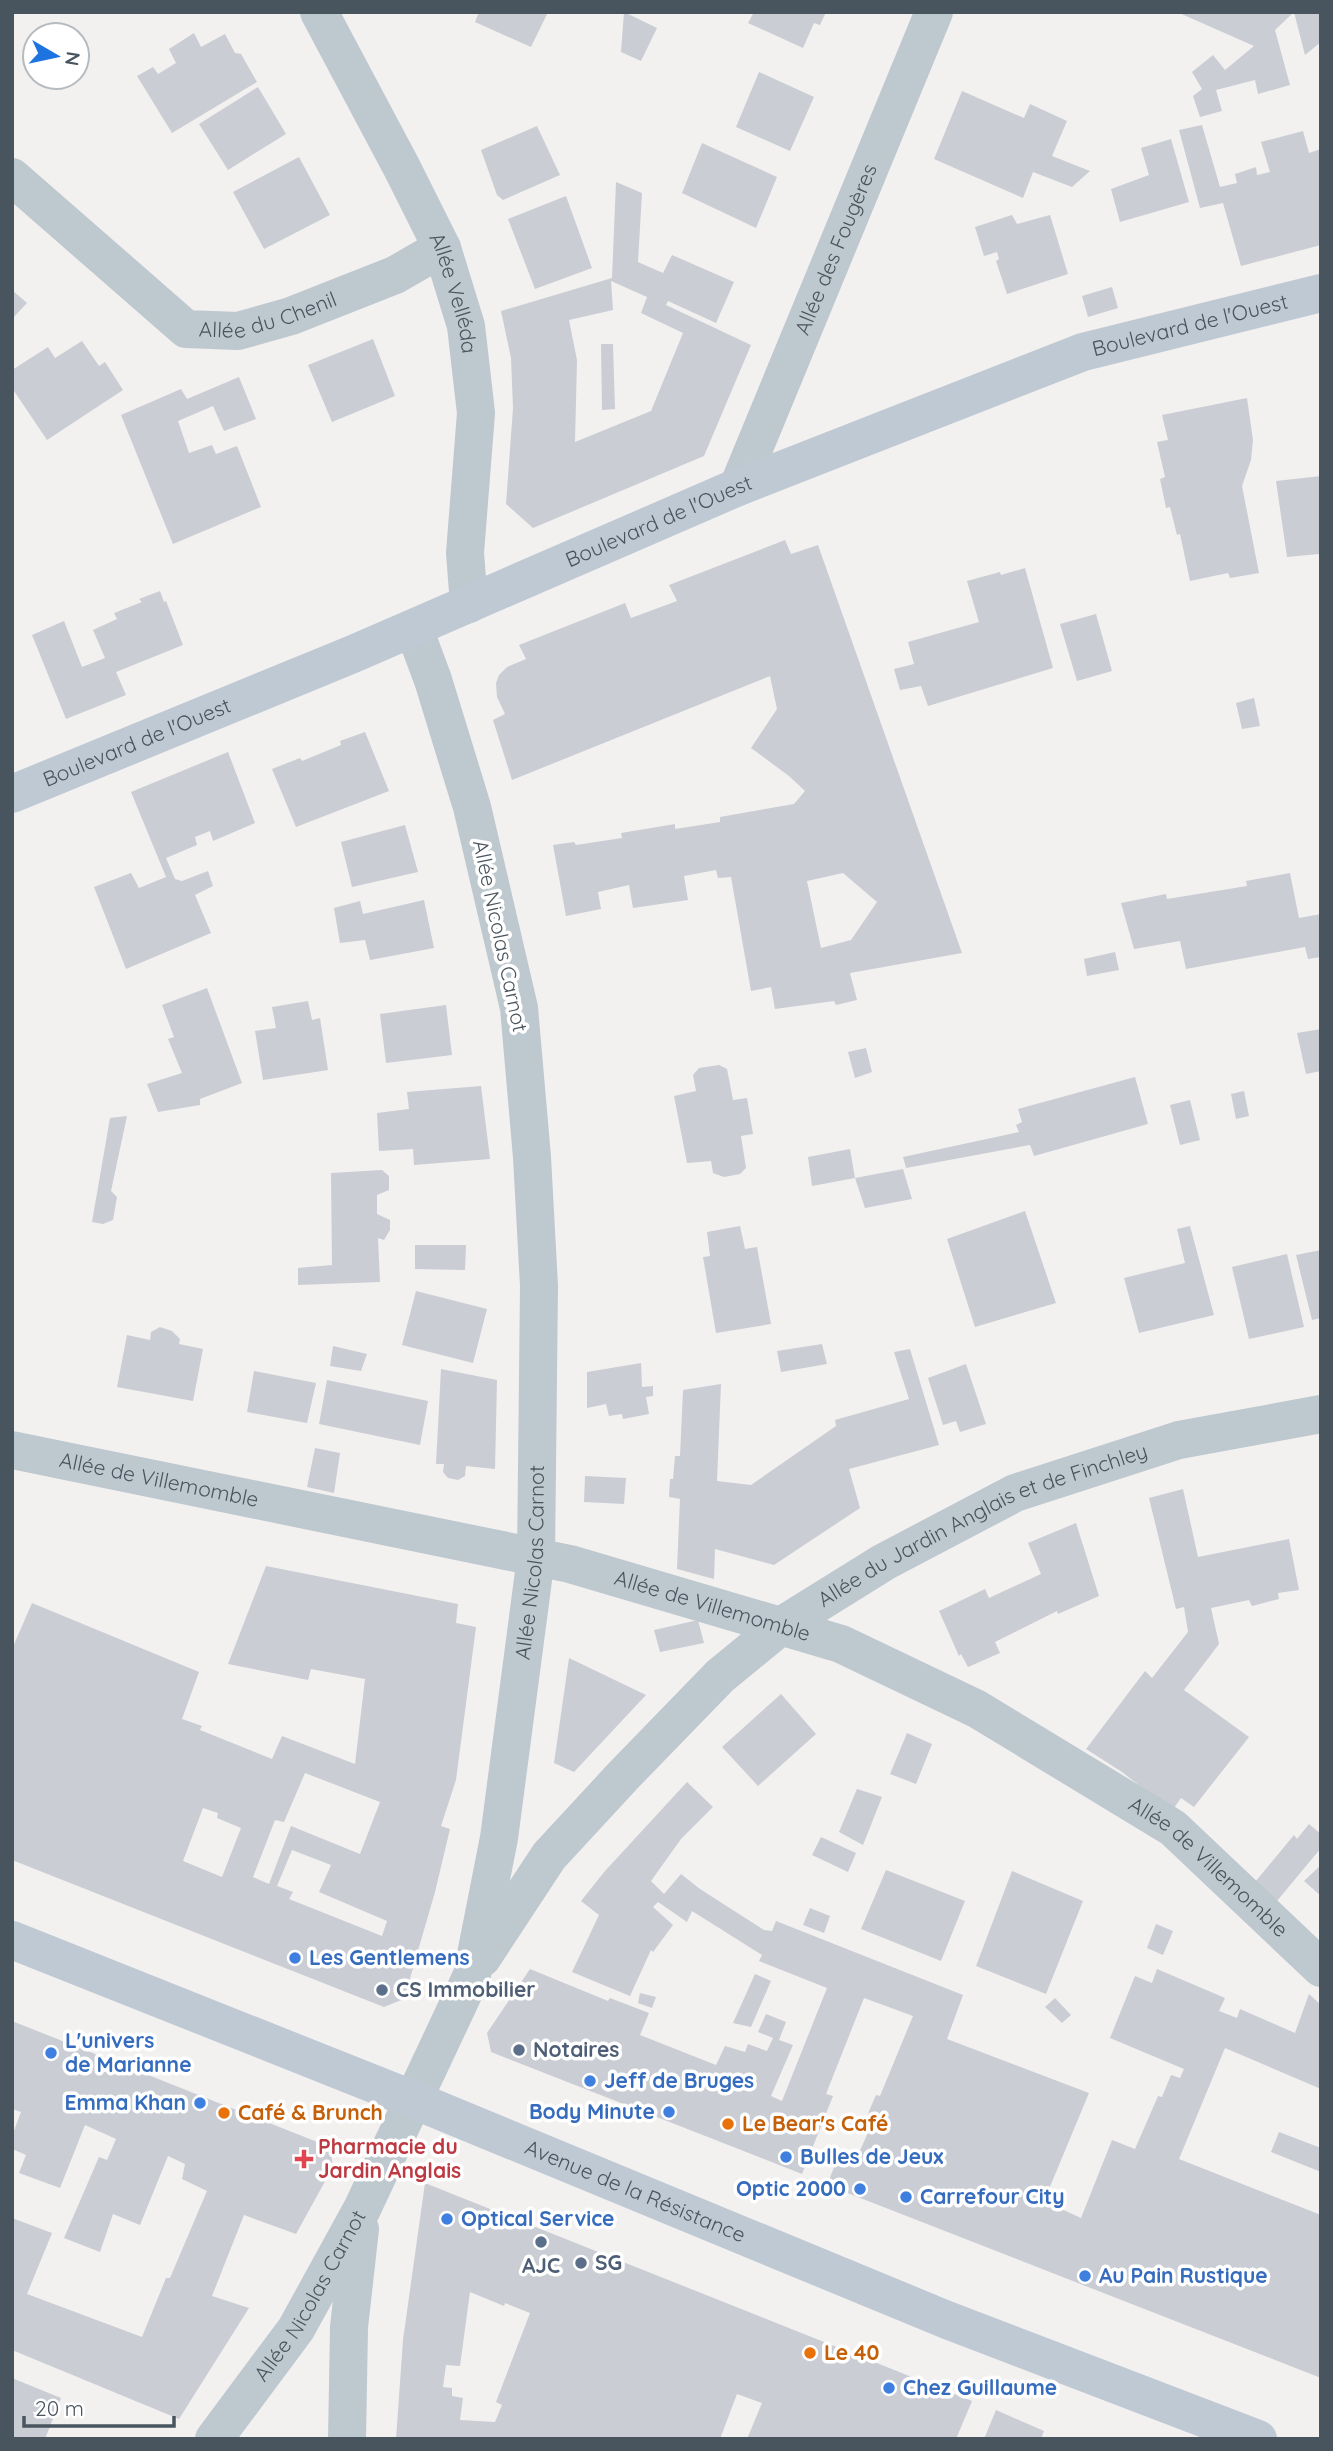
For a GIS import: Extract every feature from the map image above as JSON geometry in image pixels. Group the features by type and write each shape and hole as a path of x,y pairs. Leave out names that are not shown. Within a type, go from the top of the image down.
{"street":[{"name":"Allée Velléda","path":"319,12 442,248 466,326 476,413 465,553 470,604"},
{"name":"Allée des Fougères","path":"738,487 934,12"},
{"name":"Allée du Chenil","path":"12,177 187,329 238,331 291,316 395,275 442,248"},
{"name":"Boulevard de l'Ouest","path":"12,794 414,629 738,487 1083,352 1321,293"},
{"name":"Allée Nicolas Carnot","path":"214,2439 296,2329 362,2209 472,1975 499,1838 536,1557 539,1286 532,1157 519,1008 472,807 433,680 414,629"},
{"name":"Allée du Jardin Anglais et de Finchley","path":"472,1975 549,1856 719,1676 781,1626 884,1562 1015,1493 1179,1440 1321,1414"},
{"name":"Allée de Villemomble","path":"12,1450 570,1564 841,1644 977,1709 1173,1828 1321,1968"},
{"name":"Avenue de la Résistance","path":"12,1940 414,2100 947,2320 1258,2439"},
{"path":"347,2439 349,2327 362,2209"}],"building":[{"path":"479,12 548,12 531,47 475,22"},
{"path":"624,12 657,28 641,61 621,52"},
{"path":"754,12 826,12 820,25 814,23 803,48 748,23"},
{"path":"1177,12 1294,12 1275,30 1290,85 1258,94 1255,80 1216,90 1222,111 1200,117 1193,96 1202,89 1192,72 1213,55 1225,70 1254,46"},
{"path":"1294,12 1321,12 1321,42 1305,55"},
{"path":"194,33 201,47 225,34 235,53 241,54 257,82 172,133 137,76 153,67 158,74 176,63 169,49"},
{"path":"759,72 814,97 790,151 736,127"},
{"path":"258,87 286,134 228,170 199,124"},
{"path":"962,91 1024,118 1030,104 1067,121 1052,156 1090,171 1072,187 1033,172 1023,198 934,159"},
{"path":"1202,125 1220,187 1237,183 1235,174 1256,167 1257,175 1270,172 1261,142 1303,131 1309,153 1321,149 1321,245 1241,266 1223,203 1200,208 1179,130"},
{"path":"537,126 560,175 503,200 497,195 481,150"},
{"path":"1171,139 1189,202 1120,222 1111,189 1149,175 1141,148"},
{"path":"702,143 777,177 756,228 682,193"},
{"path":"299,157 330,215 264,249 233,192"},
{"path":"616,182 642,193 638,262 663,273 672,255 734,282 716,323 668,301 666,305 751,345 704,456 533,528 506,504 513,408 511,358 501,311 612,278","holes":["611,281 647,297 641,313 683,333 651,411 575,442 577,360 569,320 613,310"]},
{"path":"566,196 592,268 535,289 508,219"},
{"path":"1012,215 1017,224 1050,215 1068,274 1007,294 996,261 999,259 997,252 984,256 975,227"},
{"path":"1112,287 1118,308 1088,317 1082,296"},
{"path":"12,290 27,303 12,319"},
{"path":"373,339 395,396 332,422 308,365"},
{"path":"82,341 99,366 105,362 123,390 47,440 12,388 12,370 48,347 55,358"},
{"path":"601,344 613,344 615,409 602,410"},
{"path":"239,377 256,419 224,431 213,406 178,421 189,453 212,445 216,454 237,446 261,507 173,544 121,415 181,389 187,399"},
{"path":"1247,398 1253,440 1251,460 1242,486 1259,573 1230,578 1228,573 1190,581 1180,534 1177,535 1170,507 1166,508 1160,479 1165,477 1157,442 1168,440 1162,415"},
{"path":"1321,476 1321,557 1319,554 1287,557 1276,481"},
{"path":"785,540 791,554 818,545 962,953 850,973 857,1000 836,1005 834,1001 775,1009 771,987 751,991 731,877 718,878 716,870 684,876 688,900 633,908 629,885 598,892 601,909 566,916 553,845 574,842 576,845 622,838 621,833 675,824 675,829 720,822 720,817 794,804 805,791 751,748 777,709 770,676 512,780 493,720 505,714 497,697 496,683 499,675 507,667 526,659 519,645 625,603 631,618 677,601 669,585","holes":["843,873 877,902 851,940 821,948 807,881"]},
{"path":"1025,568 1053,668 928,706 921,686 900,690 894,669 914,664 908,642 979,622 967,581"},
{"path":"160,591 183,645 116,672 126,695 66,719 32,635 64,621 82,667 105,658 93,630 117,619 114,613 142,602 139,599"},
{"path":"1096,614 1112,671 1077,681 1060,624"},
{"path":"1254,698 1260,726 1242,729 1236,703"},
{"path":"365,732 389,791 296,827 272,769 300,758 302,761 341,745 340,741"},
{"path":"228,752 255,823 213,841 210,831 195,837 197,845 166,858 175,879 182,881 208,871 213,886 195,895 211,933 126,969 94,887 131,873 139,888 166,877 131,792"},
{"path":"405,825 418,872 352,887 341,842"},
{"path":"1290,873 1299,918 1321,914 1321,957 1308,959 1305,947 1186,969 1180,941 1134,949 1121,903 1166,894 1167,899 1247,886 1246,881"},
{"path":"424,900 434,948 370,960 365,940 340,943 334,908 360,901 363,914"},
{"path":"1115,952 1119,970 1087,976 1084,959"},
{"path":"207,988 242,1083 200,1099 200,1105 158,1112 147,1084 182,1073 168,1039 174,1037 162,1005"},
{"path":"308,1001 312,1020 320,1018 328,1070 263,1080 255,1031 276,1028 272,1007"},
{"path":"446,1005 452,1055 386,1063 380,1014"},
{"path":"1321,1029 1321,1071 1306,1074 1297,1033"},
{"path":"866,1048 872,1072 855,1078 848,1052"},
{"path":"719,1065 727,1069 733,1100 747,1098 753,1134 741,1136 746,1168 740,1174 724,1177 713,1173 711,1161 687,1163 674,1096 696,1091 693,1075 699,1068"},
{"path":"1135,1077 1148,1124 1034,1156 1030,1145 906,1168 903,1157 1019,1132 1016,1125 1022,1122 1018,1109"},
{"path":"481,1086 490,1159 414,1165 413,1149 379,1151 377,1113 409,1109 407,1092"},
{"path":"1244,1091 1249,1116 1236,1119 1231,1094"},
{"path":"1190,1100 1200,1140 1180,1145 1170,1105"},
{"path":"127,1116 111,1191 117,1197 113,1220 103,1224 92,1222 110,1118"},
{"path":"850,1149 855,1178 812,1186 808,1157"},
{"path":"903,1169 912,1199 865,1208 855,1178"},
{"path":"382,1170 389,1176 389,1190 377,1195 377,1214 390,1220 390,1230 384,1240 378,1238 380,1282 298,1285 298,1268 332,1265 331,1173"},
{"path":"1025,1211 1056,1303 975,1327 947,1239"},
{"path":"740,1226 745,1249 757,1247 771,1324 716,1333 703,1257 710,1256 707,1232"},
{"path":"1190,1226 1214,1315 1139,1333 1124,1278 1185,1263 1177,1229"},
{"path":"415,1245 466,1245 465,1270 415,1269"},
{"path":"1321,1250 1321,1318 1312,1320 1296,1255"},
{"path":"1287,1254 1304,1327 1249,1339 1232,1267"},
{"path":"416,1291 487,1309 473,1363 402,1345"},
{"path":"160,1327 172,1331 180,1339 179,1344 203,1349 193,1401 117,1387 127,1335 150,1340 151,1332"},
{"path":"822,1344 827,1364 781,1372 777,1351"},
{"path":"333,1346 367,1354 361,1371 330,1366"},
{"path":"910,1349 939,1445 849,1469 860,1508 774,1565 715,1549 714,1579 677,1569 680,1499 669,1497 675,1456 680,1456 683,1390 721,1384 717,1481 751,1485 836,1426 835,1420 909,1399 894,1352"},
{"path":"641,1363 642,1387 653,1386 653,1396 646,1397 649,1414 623,1419 622,1414 609,1416 606,1404 587,1408 587,1372"},
{"path":"966,1364 986,1424 960,1432 956,1421 943,1425 928,1378"},
{"path":"441,1369 497,1380 495,1469 466,1466 465,1476 458,1480 448,1478 443,1472 444,1464 436,1464"},
{"path":"254,1371 316,1383 307,1423 247,1412"},
{"path":"327,1380 428,1401 420,1445 319,1424"},
{"path":"315,1448 340,1453 334,1493 307,1487"},
{"path":"585,1476 626,1478 624,1504 584,1502"},
{"path":"1183,1489 1198,1557 1289,1539 1299,1590 1278,1593 1279,1599 1252,1606 1249,1600 1211,1608 1219,1644 1184,1690 1249,1737 1194,1807 1181,1798 1172,1811 1122,1772 1086,1749 1145,1671 1152,1678 1188,1632 1184,1607 1176,1609 1149,1498"},
{"path":"1076,1523 1099,1596 1058,1614 1057,1611 995,1642 1000,1653 968,1667 961,1654 959,1656 939,1611 985,1589 989,1598 1041,1574 1028,1543"},
{"path":"266,1566 458,1604 456,1623 476,1627 456,1780 441,1826 450,1829 404,1999 384,2007 12,1860 12,1649 32,1603 199,1672 182,1719 202,1726 200,1730 272,1759 282,1736 355,1764 365,1679 311,1669 308,1680 228,1664","holes":["305,1773 380,1802 360,1854 291,1826 269,1884 253,1877 275,1820 284,1822","203,1808 218,1813 217,1818 241,1828 222,1877 183,1861","292,1850 331,1865 319,1892 387,1921 382,1936 289,1899 293,1892 277,1886"]},
{"path":"698,1620 704,1643 660,1652 654,1630"},
{"path":"569,1658 646,1695 574,1772 554,1763"},
{"path":"781,1694 816,1734 758,1786 722,1747"},
{"path":"907,1733 932,1744 916,1784 890,1774"},
{"path":"687,1782 713,1807 681,1839 651,1881 664,1894 681,1874 764,1930 772,1931 776,1921 963,1995 947,2039 1089,2093 1044,2201 1081,2218 1112,2140 1135,2149 1158,2096 1162,2097 1171,2075 1180,2078 1184,2069 1110,2038 1135,1976 1152,1983 1157,1969 1225,1998 1219,2011 1237,2018 1240,2009 1295,2033 1309,1994 1321,2005 1321,2089 1225,2048 1179,2159 1321,2215 1321,2378 827,2185 839,2155 855,2162 873,2121 867,2118 869,2111 876,2095 880,2096 913,2016 864,1998 826,2094 833,2096 802,2174 491,2052 487,2033 530,1969 608,2001 610,1998 649,2013 640,2035 716,2065 725,2046 745,2052 748,2044 767,2051 773,2038 758,2032 766,2014 786,2022 779,2040 793,2045 771,2096 782,2101 827,1988 759,1961 762,1955 692,1911 687,1922 658,1902 653,1907 673,1925 653,1952 651,1950 630,1996 572,1972 599,1915 581,1901"},
{"path":"857,1789 882,1797 863,1845 839,1832"},
{"path":"1309,1824 1321,1834 1321,1848 1277,1901 1255,1882 1294,1835 1297,1839"},
{"path":"821,1837 856,1853 848,1872 812,1855"},
{"path":"1321,1865 1321,1896 1304,1881"},
{"path":"886,1870 965,1901 941,1961 861,1929"},
{"path":"1012,1871 1083,1901 1046,1994 976,1966"},
{"path":"810,1908 830,1916 824,1933 803,1925"},
{"path":"1156,1924 1173,1931 1163,1955 1147,1948"},
{"path":"755,1974 771,1981 751,2027 733,2023"},
{"path":"640,1993 656,1997 652,2008 638,2003"},
{"path":"1055,1998 1071,2015 1062,2023 1045,2007"},
{"path":"12,2021 330,2147 333,2167 296,2234 244,2215 212,2296 249,2308 179,2419 12,2350 12,2218 52,2233 27,2294 142,2337 207,2191 182,2179 185,2164 168,2156 140,2225 113,2214 100,2252 64,2238 99,2157 107,2160 116,2139 85,2125 60,2188 19,2173 26,2155 12,2149 12,2136 21,2112 12,2109"},
{"path":"1279,2132 1321,2148 1321,2172 1271,2152"},
{"path":"425,2183 972,2401 956,2439 747,2439 762,2403 737,2394 720,2439 396,2439 403,2340","holes":["470,2292 504,2306 505,2303 530,2313 496,2402 502,2405 495,2422 460,2420 463,2398 452,2396 452,2388 443,2387 446,2365 460,2366"]},
{"path":"12,2378 61,2398 45,2439 12,2439"},
{"path":"996,2410 1044,2431 1041,2439 984,2439"}],"place":[{"name":"Les Gentlemens","path":"295,1958"},
{"name":"CS Immobilier","path":"382,1990"},
{"name":"Notaires","path":"519,2050"},
{"name":"L'univers de Marianne","path":"51,2053"},
{"name":"Jeff de Bruges","path":"590,2081"},
{"name":"Emma Khan","path":"200,2103"},
{"name":"Body Minute","path":"669,2112"},
{"name":"Café & Brunch","path":"224,2113"},
{"name":"Le Bear's Café","path":"728,2124"},
{"name":"Bulles de Jeux","path":"786,2157"},
{"name":"Pharmacie du Jardin Anglais","path":"304,2159"},
{"name":"Optic 2000","path":"860,2189"},
{"name":"Carrefour City","path":"906,2197"},
{"name":"Optical Service","path":"447,2219"},
{"name":"AJC","path":"541,2242"},
{"name":"SG","path":"581,2263"},
{"name":"Au Pain Rustique","path":"1085,2276"},
{"name":"Le 40","path":"810,2353"},
{"name":"Chez Guillaume","path":"889,2388"}]}
